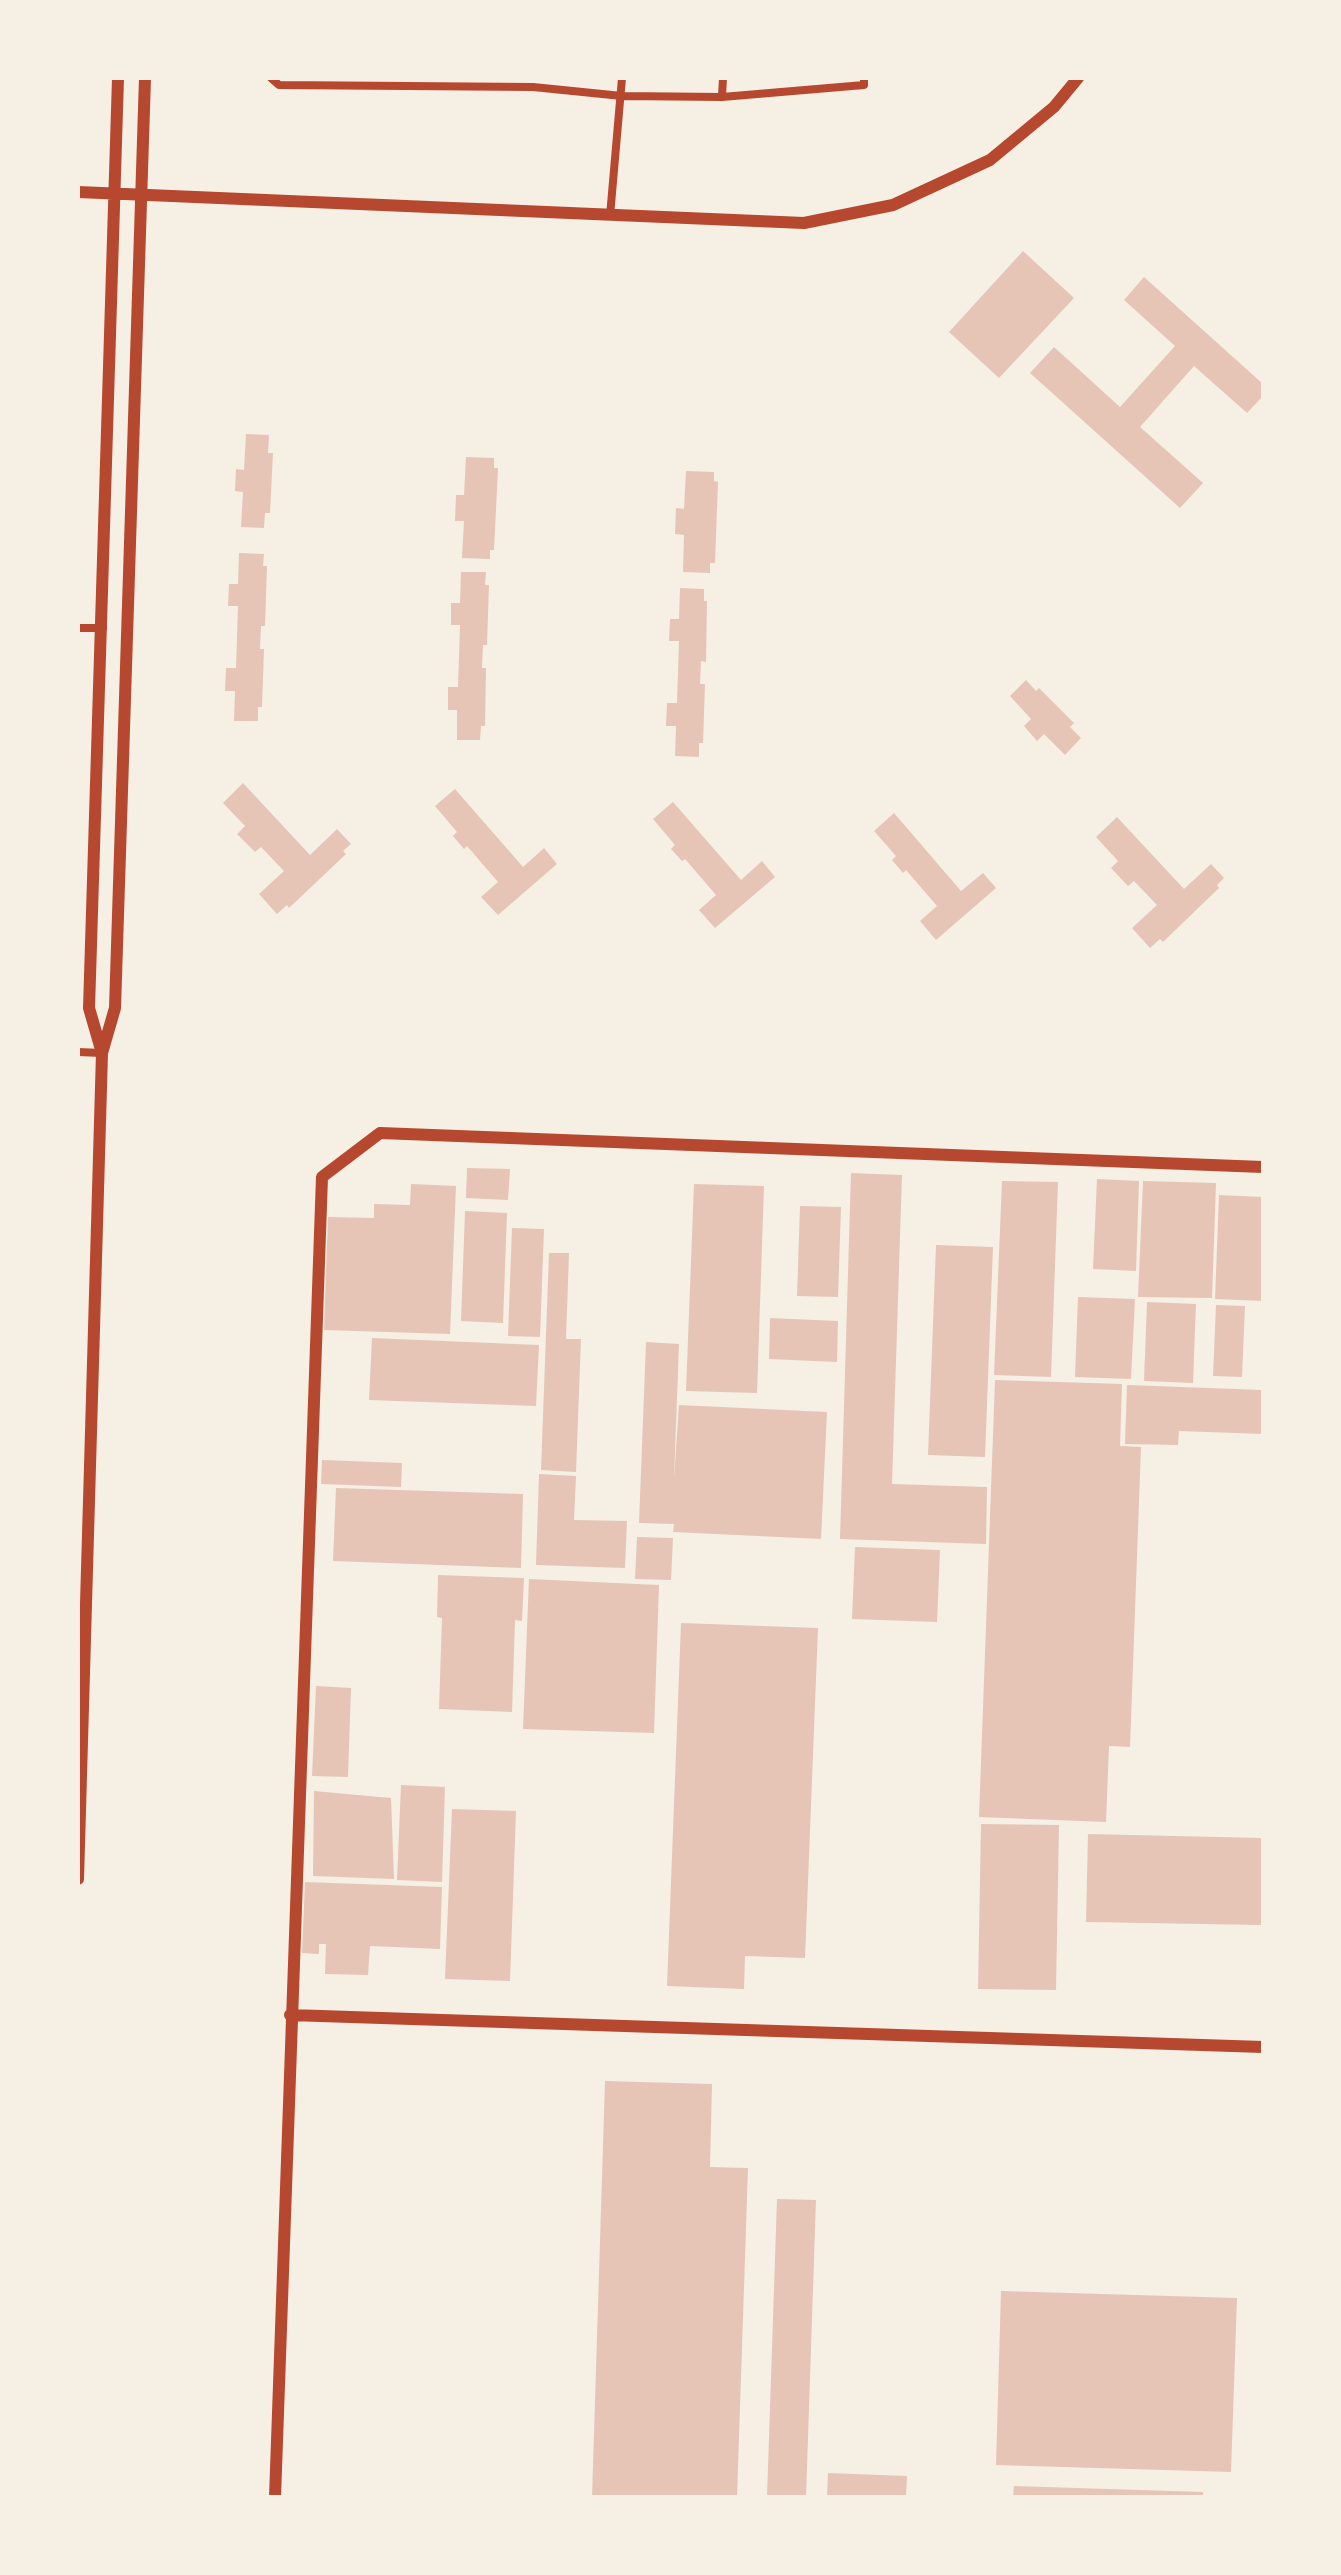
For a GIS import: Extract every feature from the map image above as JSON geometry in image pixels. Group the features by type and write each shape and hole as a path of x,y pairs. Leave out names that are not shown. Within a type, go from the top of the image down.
{"street":[{"path":"102,1053 89,1008 118,78"},
{"path":"78,1879 102,1053 115,1008 145,78"},
{"path":"271,78 279,85 533,82 622,96 722,97 864,85 864,78"},
{"path":"610,216 622,78"},
{"path":"722,97 723,78"},
{"path":"78,192 804,223 893,205 990,160 1054,107 1078,78"},
{"path":"78,628 103,628"},
{"path":"78,1052 102,1053"},
{"path":"275,2497 322,1177 380,1133 1263,1167"},
{"path":"290,2015 1263,2047"}],"building":[{"path":"1023,251 1074,298 999,378 949,332"},
{"path":"1144,277 1263,384 1263,396 1247,413 1194,366 1140,427 1203,483 1180,508 1030,373 1054,347 1120,407 1175,346 1124,300"},
{"path":"246,434 269,435 268,453 273,453 270,513 265,513 264,528 241,527 243,492 235,491 236,469 244,470"},
{"path":"466,457 494,458 494,468 498,468 494,550 490,550 490,559 462,558 464,521 455,521 456,495 464,495"},
{"path":"686,471 714,472 714,481 718,482 715,563 710,563 710,573 683,572 684,535 675,534 676,508 684,509"},
{"path":"239,553 264,554 263,566 267,566 265,626 261,626 260,649 264,649 262,707 258,707 258,721 234,721 235,691 225,691 226,668 236,668 238,606 228,606 229,584 238,584"},
{"path":"461,572 486,572 485,585 489,585 487,645 483,645 482,668 486,668 485,726 481,726 480,740 457,740 457,710 448,710 448,687 458,687 460,625 451,625 451,603 460,603"},
{"path":"680,588 704,589 704,601 707,601 706,662 701,661 700,684 705,684 703,743 699,743 699,757 675,756 676,726 666,726 667,703 677,703 679,641 669,641 670,619 679,619"},
{"path":"1026,680 1036,691 1039,688 1074,723 1070,727 1081,738 1065,755 1044,734 1037,741 1024,726 1031,719 1010,696"},
{"path":"243,783 310,855 337,829 351,844 343,851 346,854 289,908 287,905 277,914 259,894 284,871 261,847 255,852 237,834 245,826 223,803"},
{"path":"455,789 523,867 544,848 557,864 498,915 481,897 498,882 467,846 464,849 453,836 457,832 435,806"},
{"path":"673,802 741,880 762,861 775,877 715,928 699,910 716,895 685,859 682,861 671,849 675,845 653,819"},
{"path":"894,813 961,891 983,873 996,888 936,940 920,921 937,906 906,870 903,873 892,860 896,856 874,831"},
{"path":"1117,817 1184,889 1211,864 1224,878 1217,885 1219,888 1163,942 1160,939 1150,948 1132,928 1157,905 1134,881 1128,886 1111,868 1118,861 1096,837"},
{"path":"467,1168 510,1169 508,1200 466,1198"},
{"path":"851,1173 902,1175 892,1484 987,1487 986,1544 840,1539"},
{"path":"1097,1179 1139,1181 1136,1271 1093,1269"},
{"path":"1002,1181 1058,1182 1051,1377 994,1375"},
{"path":"1143,1181 1216,1183 1212,1298 1138,1297"},
{"path":"411,1184 456,1186 450,1334 324,1330 328,1217 374,1218 374,1204 410,1205"},
{"path":"694,1184 764,1186 757,1393 686,1391"},
{"path":"1219,1195 1263,1197 1263,1301 1215,1299"},
{"path":"800,1206 841,1207 838,1297 797,1296"},
{"path":"465,1211 507,1213 503,1323 461,1321"},
{"path":"512,1228 544,1229 540,1337 508,1336"},
{"path":"936,1245 993,1247 985,1457 928,1455"},
{"path":"549,1253 569,1253 566,1339 581,1339 576,1472 541,1470"},
{"path":"1078,1297 1135,1299 1131,1379 1075,1377"},
{"path":"1147,1302 1196,1304 1193,1383 1144,1381"},
{"path":"1216,1305 1245,1306 1242,1377 1213,1376"},
{"path":"770,1318 838,1321 837,1362 769,1359"},
{"path":"372,1338 539,1345 536,1406 369,1400"},
{"path":"646,1342 679,1344 674,1479 679,1405 827,1412 821,1539 673,1532 674,1524 639,1523"},
{"path":"995,1380 1122,1384 1120,1446 1141,1447 1130,1747 1109,1746 1106,1822 979,1817"},
{"path":"1127,1385 1263,1390 1263,1434 1179,1431 1178,1445 1125,1444"},
{"path":"322,1460 402,1463 401,1487 321,1484"},
{"path":"539,1474 576,1476 574,1520 627,1521 625,1568 536,1565"},
{"path":"336,1488 523,1494 521,1568 333,1561"},
{"path":"637,1537 673,1538 671,1580 635,1579"},
{"path":"855,1547 940,1550 937,1622 852,1619"},
{"path":"438,1575 524,1578 522,1621 515,1620 512,1712 439,1709 442,1618 437,1617"},
{"path":"529,1579 659,1585 654,1733 523,1729"},
{"path":"681,1623 818,1628 805,1958 745,1956 744,1989 667,1986"},
{"path":"316,1686 351,1688 348,1777 312,1776"},
{"path":"401,1785 445,1787 442,1882 397,1880"},
{"path":"314,1791 391,1798 394,1879 313,1876"},
{"path":"452,1809 516,1811 510,1981 445,1979"},
{"path":"981,1824 1059,1825 1056,1990 978,1989"},
{"path":"1088,1834 1263,1838 1261,1925 1086,1922"},
{"path":"305,1882 442,1887 440,1949 370,1946 368,1975 325,1974 326,1944 319,1944 319,1954 302,1953"},
{"path":"605,2081 712,2084 710,2167 748,2168 737,2497 592,2497"},
{"path":"777,2199 816,2200 806,2497 767,2497"},
{"path":"1001,2291 1237,2298 1231,2472 996,2465"},
{"path":"828,2473 907,2476 906,2497 827,2497"},
{"path":"1014,2486 1203,2492 1203,2497 1013,2497"}]}
